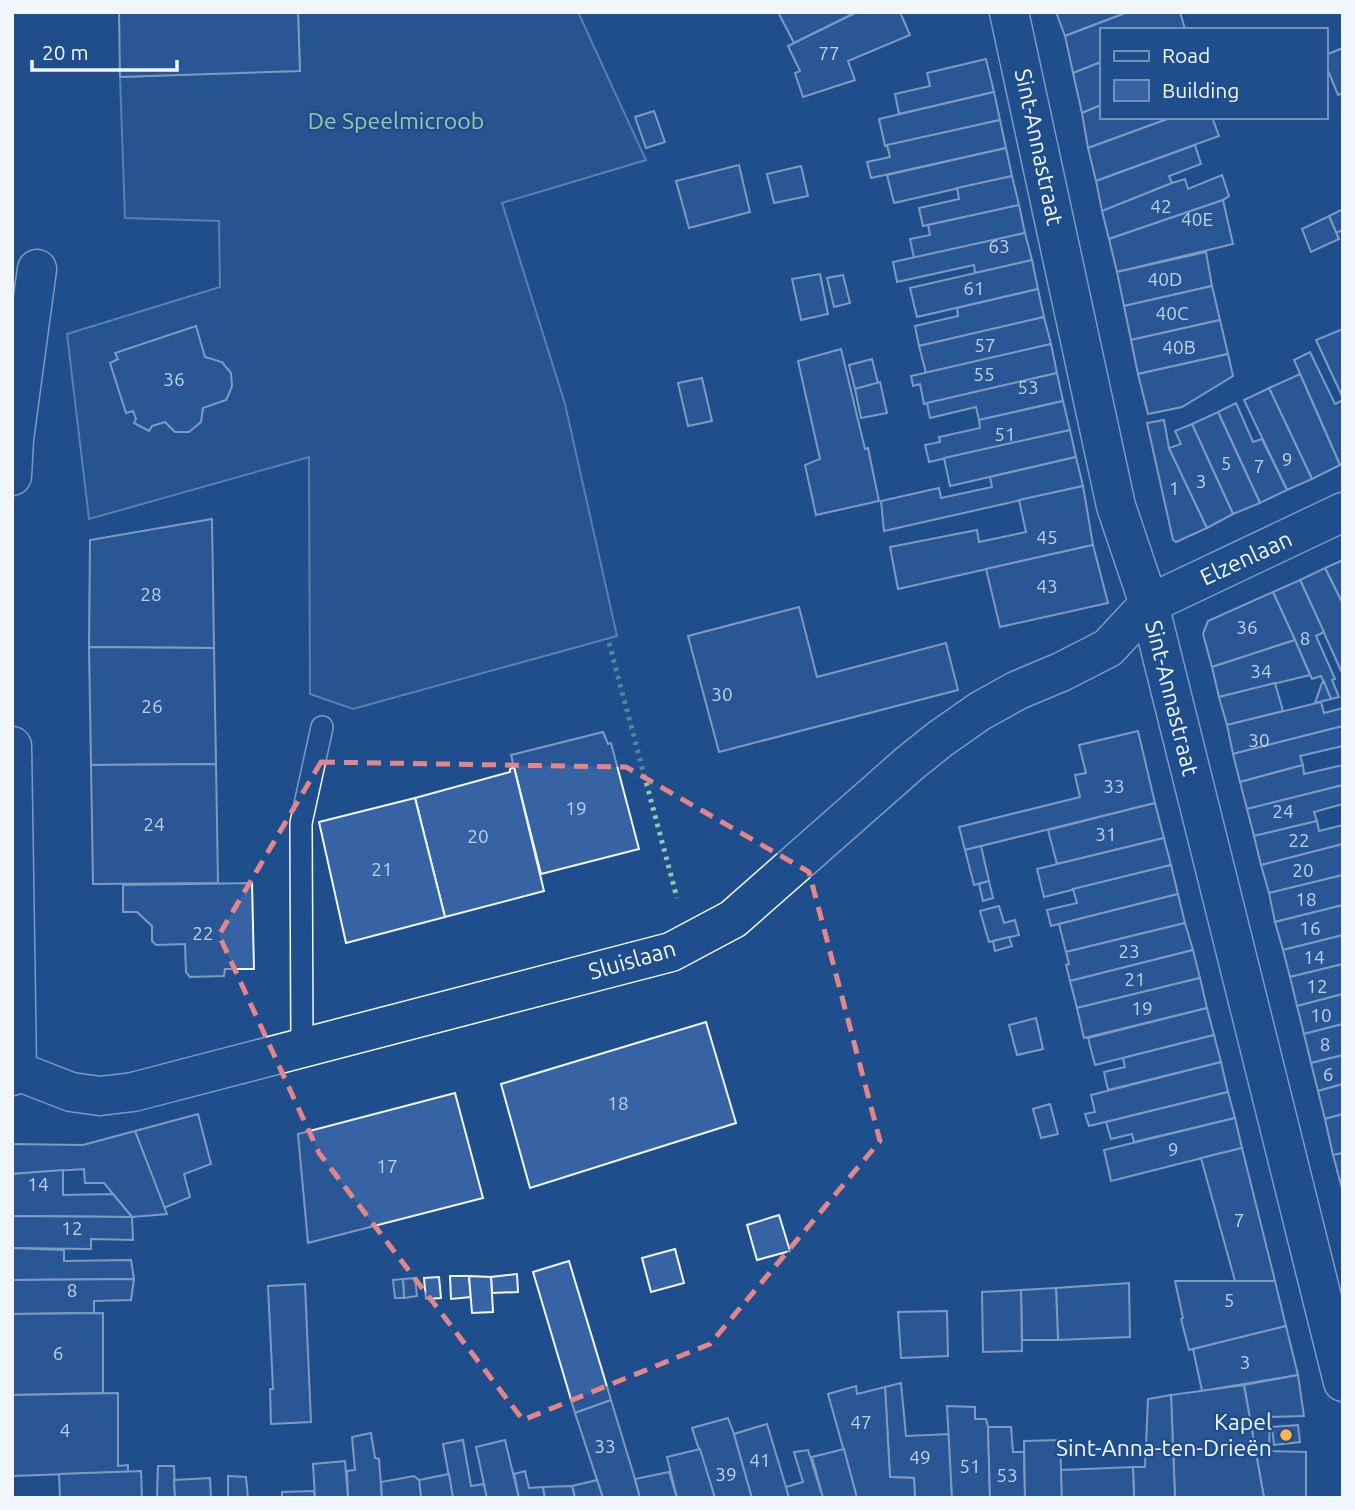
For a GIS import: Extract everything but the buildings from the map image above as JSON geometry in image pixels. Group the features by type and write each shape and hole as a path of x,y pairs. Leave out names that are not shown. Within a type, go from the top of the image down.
{"street":[{"name":"Sint-Annastraat","path":"1009,12 1116,506 1149,604 1343,1382"},
{"path":"12,476 14,439 37,269"},
{"name":"Elzenlaan","path":"1149,604 1343,512"},
{"name":"Sluislaan","path":"12,746 14,1074 71,1092 100,1096 133,1091 671,952 709,934 743,910 940,739 980,711 1018,690 1108,648 1149,604"}],"lane":[{"path":"302,1046 300,823 322,727"}],"highlighted area":[{"path":"321,762 626,767 809,872 880,1141 710,1344 523,1420 319,1153 219,935"}],"shaded area":[{"path":"298,12 578,12 646,160 502,203 565,404 617,636 353,709 310,694 309,457 89,519 67,334 220,287 219,221 125,218 120,77 300,70"}],"hedge":[{"path":"609,643 677,898"}],"place":[{"name":"Kapel Sint-Anna-ten-Drieën","path":"1286,1435"}],"park label":[{"name":"De Speelmicroob","path":"396,121"}]}
